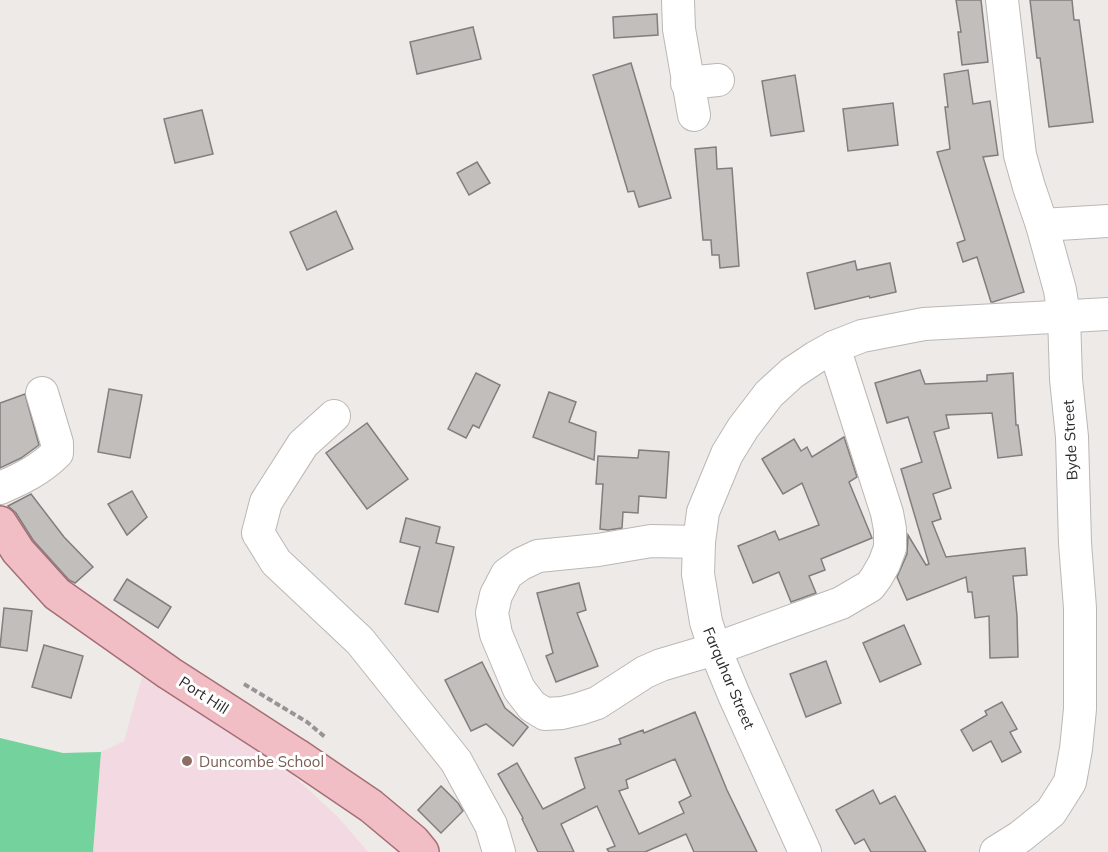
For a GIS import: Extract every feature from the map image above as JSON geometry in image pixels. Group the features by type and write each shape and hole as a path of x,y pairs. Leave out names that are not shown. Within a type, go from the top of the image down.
{"main road":[{"name":"Port Hill","path":"0,523 18,551 57,594 169,673 371,806 413,841 422,852"}],"street":[{"path":"678,0 678,29 703,82 694,115"},
{"name":"Byde Street","path":"996,852 1020,837 1051,812 1070,782 1080,709 1080,608 1064,316 1060,290 1020,155 1002,0"},
{"path":"1042,225 1108,221"},
{"name":"Farquhar Street","path":"806,852 714,649 701,598 698,574 703,512 727,454 743,428 769,394 784,380 816,357 862,336 924,324 1108,314"},
{"path":"699,542 651,541 598,550 538,556 507,574 496,595 492,613 496,634 519,689 532,706 545,714 562,713 588,706 645,672 841,603 870,586 884,564 890,548 890,529 887,513 834,347"},
{"path":"0,488 27,476 46,464 57,453 57,443 42,393"},
{"path":"334,416 303,444 266,502 258,533 276,562 360,641 456,761 491,825 499,852"}],"shaded area":[{"name":"Duncombe School","path":"142,677 236,734 287,770 338,817 368,852 93,852 101,752 124,741"}],"green space":[{"path":"0,738 63,753 101,752 93,852 0,852"}],"building":[{"path":"956,0 981,0 988,62 962,65 958,32 961,32"},
{"path":"1030,0 1072,0 1074,20 1079,20 1093,122 1049,127"},
{"path":"657,14 658,35 614,38 613,17"},
{"path":"473,27 481,59 417,74 410,42"},
{"path":"631,63 671,198 639,207 634,191 628,192 593,75"},
{"path":"968,70 973,104 990,101 998,155 983,157 1024,292 993,302 991,302 977,257 963,262 957,243 965,240 937,152 950,149 944,74"},
{"path":"795,75 804,131 771,136 762,81"},
{"path":"893,103 898,145 848,151 843,109"},
{"path":"202,110 213,154 175,163 164,119"},
{"path":"716,147 717,169 732,168 739,266 720,268 719,255 712,255 711,240 703,240 695,149"},
{"path":"477,162 490,183 469,195 457,173"},
{"path":"336,211 353,249 307,270 290,232"},
{"path":"855,261 857,270 890,263 896,292 815,309 807,273"},
{"path":"920,370 925,384 987,381 987,375 1013,373 1016,425 1018,425 1022,455 998,458 992,413 946,415 949,428 934,432 951,488 933,494 941,519 932,522 946,557 1025,548 1027,575 1013,576 1018,657 990,658 989,616 975,618 972,592 968,592 966,577 907,600 897,577 907,554 908,535 926,565 929,564 901,469 922,462 908,417 887,423 875,383"},
{"path":"476,373 500,385 479,428 473,425 466,438 448,429"},
{"path":"109,389 142,395 130,458 98,452"},
{"path":"549,392 576,402 569,422 596,432 594,460 533,437"},
{"path":"25,394 39,445 21,458 0,468 0,403"},
{"path":"367,423 408,479 367,509 326,453"},
{"path":"844,437 857,477 849,482 872,538 821,559 825,570 809,576 816,593 791,602 779,572 753,583 738,546 775,531 779,540 819,525 802,483 783,494 762,459 794,439 801,451 807,447 812,457"},
{"path":"639,450 669,452 666,498 639,496 638,513 623,512 622,528 600,529 603,484 596,484 598,456 638,458"},
{"path":"132,491 147,517 127,535 108,504"},
{"path":"31,494 64,537 93,567 75,583 69,580 33,540 16,513 8,506"},
{"path":"406,518 440,527 436,543 454,547 438,612 405,604 420,547 400,542"},
{"path":"127,579 171,607 158,628 114,600"},
{"path":"579,583 586,610 577,613 598,666 556,682 546,656 553,653 537,593"},
{"path":"4,608 32,611 27,651 0,647"},
{"path":"904,625 921,664 880,682 863,643"},
{"path":"44,645 83,656 71,698 32,687"},
{"path":"826,661 841,703 806,717 790,674"},
{"path":"482,662 505,708 528,727 513,746 486,724 471,731 445,680"},
{"path":"1002,702 1017,729 1010,732 1021,752 1002,762 991,741 973,751 961,730 987,715 985,711"},
{"path":"695,712 727,790 757,852 694,852 686,834 645,852 609,852 607,849 615,846 597,806 561,824 574,852 538,852 523,818 498,774 517,763 543,809 585,788 575,758 621,744 619,739 643,730 644,733","holes":["675,759 691,796 679,802 684,813 639,834 619,791 628,788 626,780"]},
{"path":"441,786 463,811 441,833 418,810"},
{"path":"873,790 880,804 895,796 926,852 871,852 864,839 855,844 836,810"}],"place":[{"name":"Duncombe School","path":"187,761"}]}
